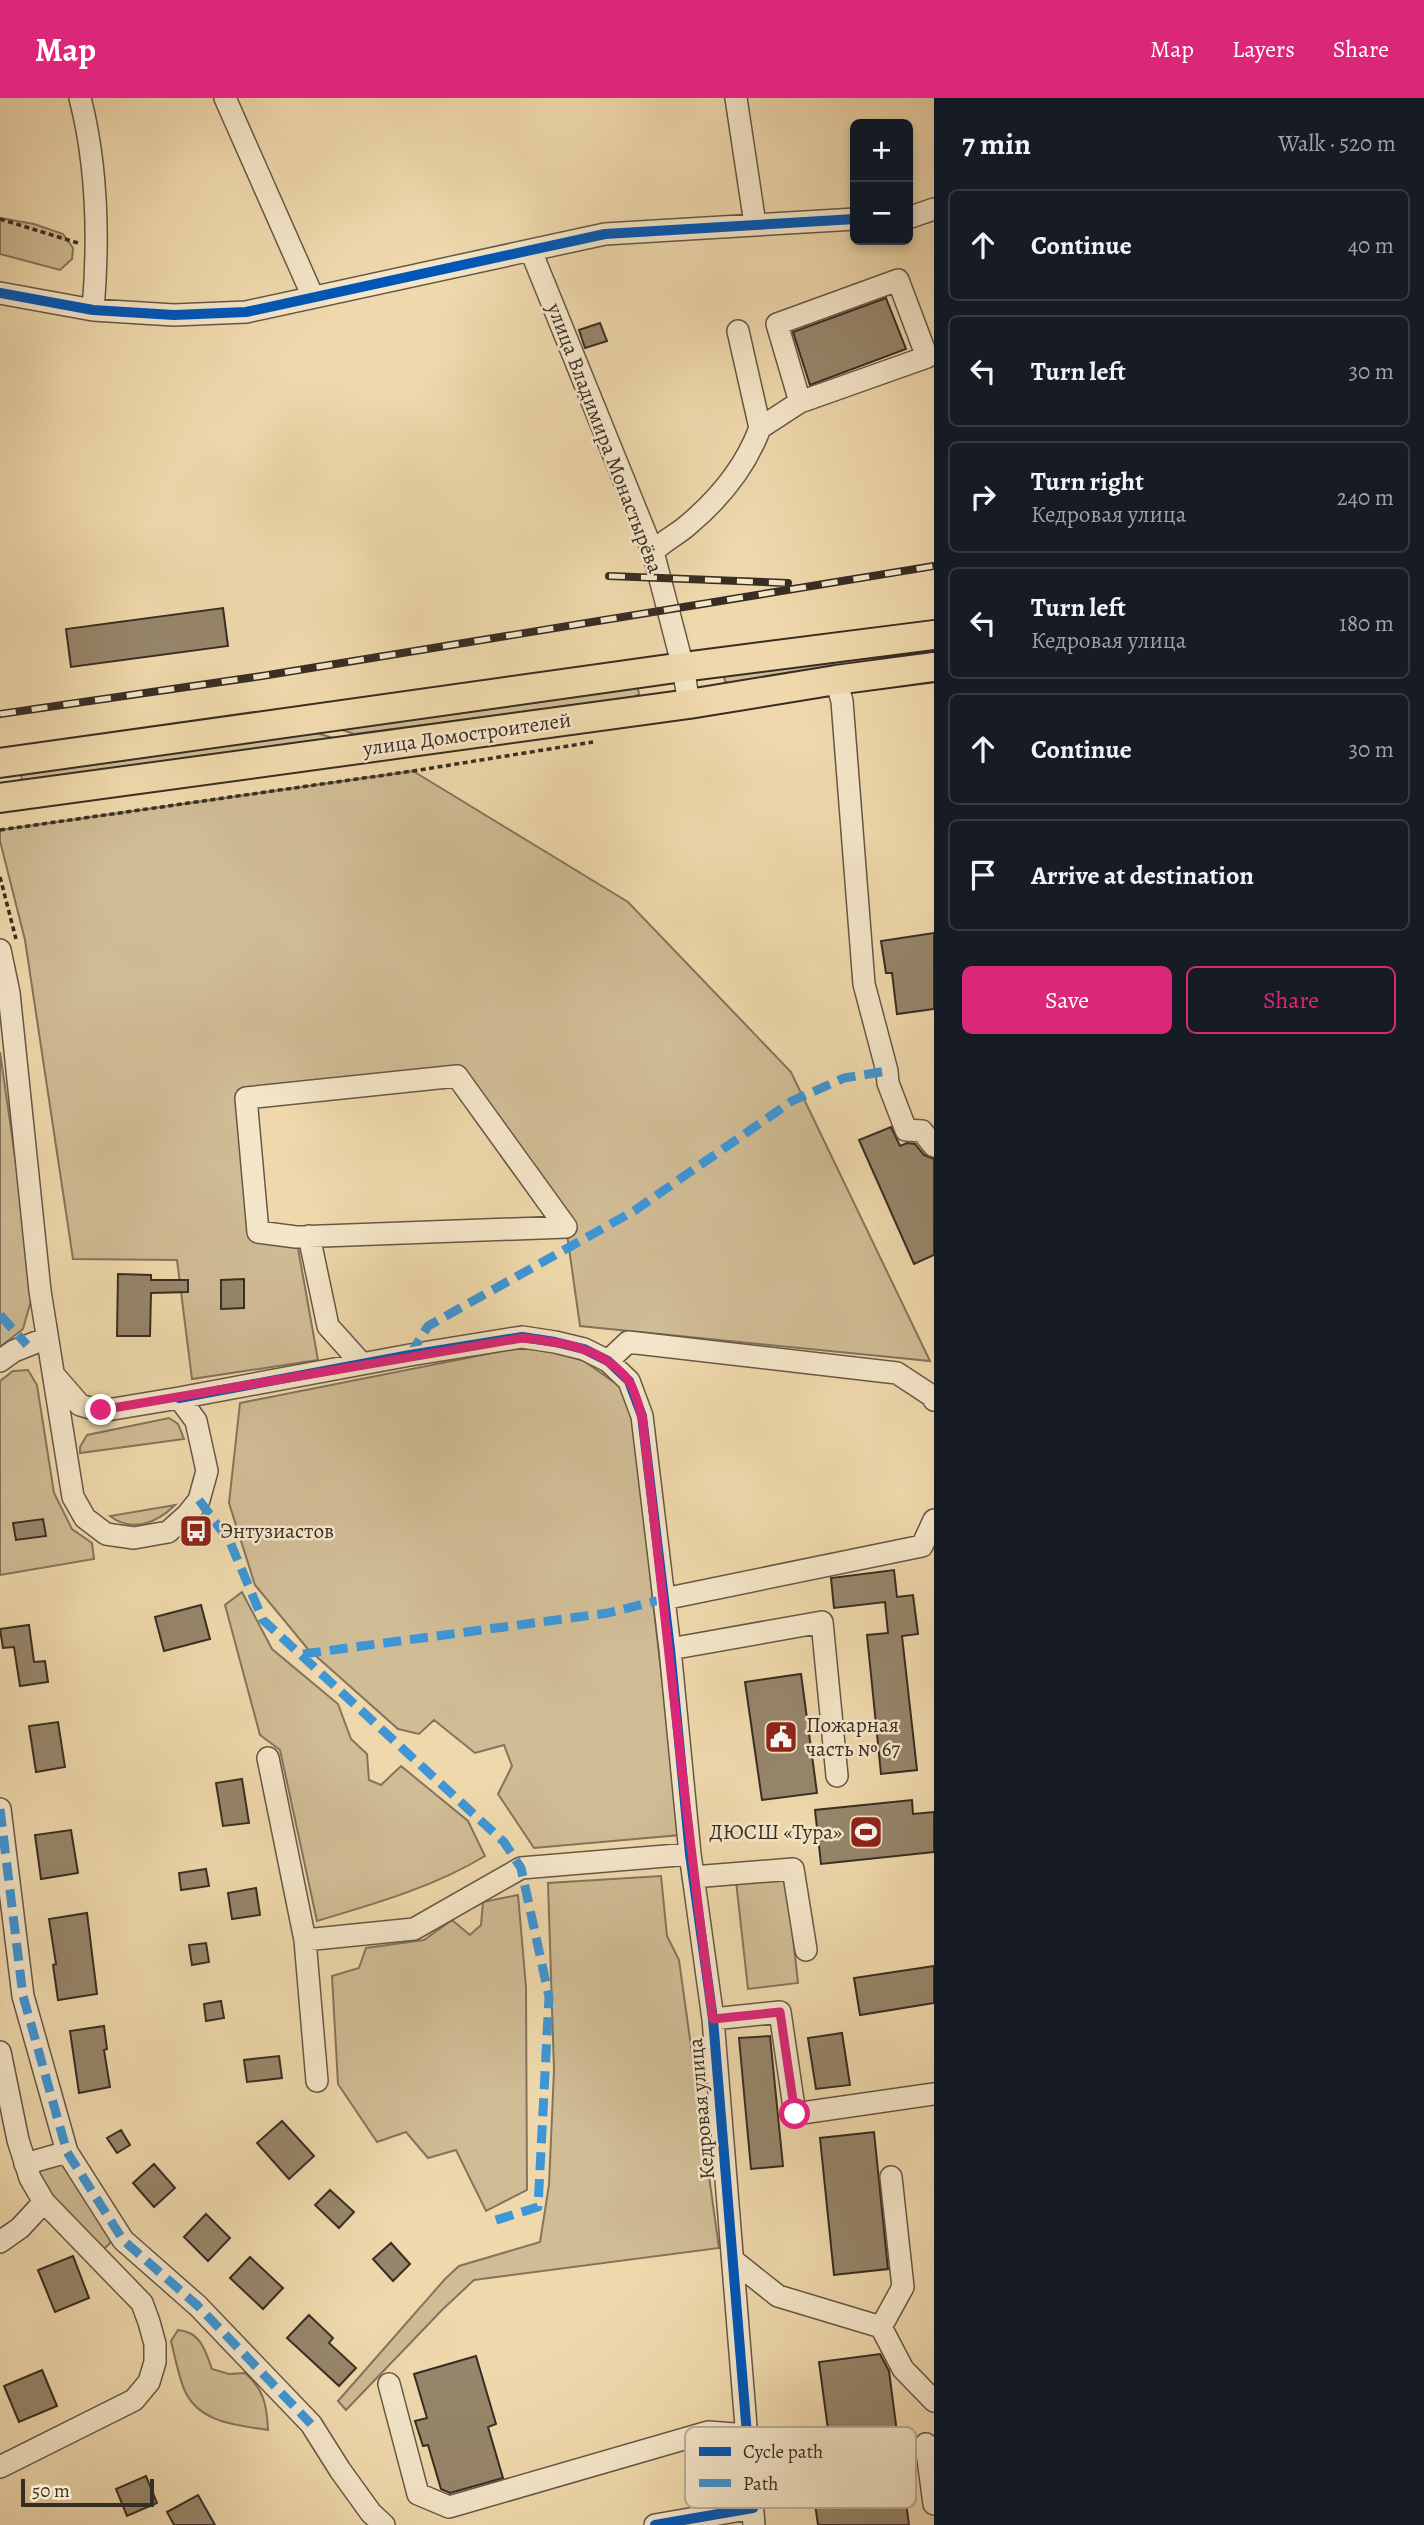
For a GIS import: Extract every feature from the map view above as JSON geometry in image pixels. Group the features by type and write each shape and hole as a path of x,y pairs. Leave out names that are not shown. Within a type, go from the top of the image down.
{"main road":[{"name":"улица Домостроителей","path":"0,763 683,667 934,635"},
{"name":"улица Домостроителей","path":"0,798 689,704 934,667"}],"street":[{"path":"80,98 96,192 97,249 93,310"},
{"path":"225,98 313,297"},
{"path":"736,98 755,224"},
{"path":"913,216 934,209"},
{"path":"0,293 93,310 174,315 246,312 605,234 850,219"},
{"name":"улица Владимира Монастырёва","path":"531,251 653,552 683,667 689,704"},
{"path":"653,552 661,543 687,526 719,495 745,461 760,428 800,402 927,357 898,280 777,324 800,402"},
{"path":"738,331 760,428"},
{"path":"836,680 842,701 864,984 888,1083 906,1129 922,1131 934,1146"},
{"path":"0,950 9,993 47,1338 73,1497 85,1518 106,1534 134,1538 168,1532 199,1500 207,1471 196,1421 179,1398"},
{"path":"457,1076 566,1227 309,1236 258,1232 246,1098 457,1076"},
{"path":"309,1236 328,1326 362,1364"},
{"path":"0,1361 14,1351 47,1338"},
{"name":"Кедровая улица","path":"54,1375 80,1405 101,1410 522,1338 584,1349 608,1361 629,1381 642,1416 670,1649 690,1854 713,2019 747,2427"},
{"path":"608,1361 628,1342 897,1373 934,1400"},
{"path":"664,1599 922,1546 934,1520"},
{"path":"670,1649 822,1622 837,1776"},
{"path":"268,1758 304,1940 317,2081"},
{"path":"0,1809 5,1878 23,1996 67,2152 122,2240 198,2305 311,2424 371,2514 384,2525"},
{"path":"304,1940 414,1929 521,1868 690,1854"},
{"path":"693,1877 793,1869 806,1950"},
{"path":"713,2019 780,2012 795,2114 934,2094"},
{"path":"0,2052 13,2121 25,2164 44,2202 142,2303 155,2353 149,2382 134,2400 0,2467"},
{"path":"25,2164 67,2152"},
{"path":"881,2326 903,2287 891,2177"},
{"path":"0,2242 20,2228 44,2202"},
{"path":"101,2261 122,2240"},
{"path":"734,2261 778,2296 881,2326 903,2370 932,2397"},
{"path":"389,2384 418,2494 449,2507 685,2439"},
{"path":"926,2444 934,2504"},
{"path":"656,2525 753,2517"}],"path":[{"path":"0,219 97,249"},
{"path":"0,830 413,771 605,740"}],"shaded area":[{"path":"0,218 34,224 63,234 73,248 72,259 60,270 0,254"},
{"path":"934,645 934,656 730,684 725,681 724,676"},
{"path":"633,687 638,689 639,694 634,697 354,734 333,727"},
{"path":"310,731 333,738 27,783 22,780 21,775 25,771"},
{"path":"413,771 628,902 791,1072 930,1361 580,1326 566,1227 457,1076 246,1098 258,1232 296,1237 318,1360 192,1379 177,1260 73,1259 25,940 0,841 0,830"},
{"path":"0,1052 34,1290 23,1329 0,1347"},
{"path":"533,1345 584,1361 625,1390 636,1424 680,1835 534,1848 498,1794 512,1766 504,1745 475,1753 434,1720 419,1734 398,1729 307,1648 255,1585 229,1503 240,1403"},
{"path":"28,1370 37,1385 54,1493 72,1529 92,1543 94,1559 0,1575 0,1381 13,1371"},
{"path":"169,1418 178,1424 184,1439 80,1453 80,1447 87,1435"},
{"path":"175,1505 160,1517 144,1524 127,1524 110,1516"},
{"path":"242,1592 272,1649 338,1704 351,1739 367,1754 369,1780 381,1785 401,1766 468,1821 485,1856 424,1886 317,1921 280,1750 260,1735 225,1605"},
{"path":"786,1875 798,1983 748,1989 736,1881"},
{"path":"661,1876 667,1936 679,1960 719,2248 474,2280 346,2410 338,2401 459,2266 540,2242 549,2185 554,2070 548,1883"},
{"path":"518,1895 526,1987 527,2190 486,2211 456,2150 428,2158 406,2132 377,2142 338,2084 332,1976 359,1968 366,1948 424,1940 452,1920 470,1935 481,1925 483,1902"},
{"path":"61,2160 111,2235 110,2243 103,2250 56,2203 33,2170"},
{"path":"178,2330 186,2331 197,2338 212,2369 229,2374 245,2373 251,2379 263,2398 268,2430 209,2416 190,2400 182,2383 171,2341"}],"building":[{"path":"886,298 906,349 810,385 793,332"},
{"path":"600,323 607,341 585,348 579,330"},
{"path":"223,608 228,646 71,667 66,629"},
{"path":"934,933 934,1009 897,1014 892,973 886,973 881,941"},
{"path":"891,1127 900,1146 915,1144 924,1155 934,1159 934,1255 914,1264 859,1140"},
{"path":"118,1274 151,1275 151,1280 188,1280 188,1292 151,1293 150,1336 117,1336"},
{"path":"244,1279 244,1308 221,1309 221,1280"},
{"path":"43,1519 46,1536 16,1540 13,1523"},
{"path":"894,1570 897,1597 913,1595 918,1634 902,1636 917,1770 881,1774 867,1635 888,1633 885,1602 834,1608 831,1578"},
{"path":"201,1605 210,1639 164,1651 155,1617"},
{"path":"29,1625 34,1662 45,1661 48,1682 20,1686 14,1647 3,1648 0,1629"},
{"name":"Пожарная часть № 67","path":"801,1674 817,1793 762,1800 745,1682"},
{"path":"58,1722 65,1767 36,1772 29,1726"},
{"path":"242,1779 249,1823 223,1826 216,1783"},
{"name":"ДЮСШ «Тура»","path":"912,1800 913,1814 934,1812 934,1852 821,1864 815,1810"},
{"path":"71,1830 78,1873 41,1879 35,1835"},
{"path":"206,1869 209,1886 181,1890 179,1873"},
{"path":"256,1888 260,1915 232,1919 228,1893"},
{"path":"87,1913 97,1994 58,2000 49,1919"},
{"path":"206,1943 209,1962 192,1965 189,1945"},
{"path":"934,1966 934,2003 860,2015 854,1978"},
{"path":"221,2001 224,2018 206,2021 204,2004"},
{"path":"104,2026 107,2049 104,2050 110,2087 79,2093 70,2031"},
{"path":"842,2033 850,2085 816,2089 808,2038"},
{"path":"770,2036 783,2166 751,2169 739,2038"},
{"path":"279,2056 282,2078 247,2082 244,2060"},
{"path":"282,2121 314,2156 289,2179 257,2143"},
{"path":"121,2130 130,2145 117,2153 107,2138"},
{"path":"874,2132 888,2269 834,2275 820,2138"},
{"path":"154,2164 175,2188 154,2207 133,2183"},
{"path":"330,2190 354,2212 339,2228 315,2205"},
{"path":"206,2214 230,2238 208,2261 184,2237"},
{"path":"391,2243 410,2264 393,2281 373,2259"},
{"path":"73,2256 89,2298 55,2312 38,2270"},
{"path":"250,2257 283,2288 263,2309 230,2278"},
{"path":"309,2315 333,2338 329,2343 356,2368 339,2386 287,2338"},
{"path":"880,2354 889,2371 896,2427 828,2427 819,2362"},
{"path":"476,2356 496,2424 488,2427 503,2478 450,2493 441,2489 428,2445 423,2446 415,2421 427,2418 414,2374"},
{"path":"42,2370 57,2406 19,2422 4,2386"},
{"path":"146,2476 157,2503 127,2516 116,2489"},
{"path":"198,2495 215,2525 174,2525 167,2512"},
{"path":"816,2508 907,2508 909,2525 818,2525"}],"railway":[{"path":"0,714 262,676 934,566"},
{"path":"609,576 788,583"}],"marked path":[{"path":"410,1355 428,1326 634,1211 792,1101 844,1078 887,1071"},
{"path":"0,1315 27,1345"},
{"path":"199,1500 230,1542 263,1620 504,1842 521,1868 549,1997 538,2207 490,2222"},
{"path":"303,1654 608,1613 664,1599"},
{"path":"0,1809 23,1996 67,2152 123,2240 198,2306 311,2424"}],"cycle path":[{"path":"0,293 93,310 174,315 246,312 605,234 850,219"},
{"path":"179,1398 522,1337 584,1349 608,1361 629,1381 642,1416 670,1649 690,1854 713,2019 746,2427"},
{"path":"655,2525 753,2508"}],"place":[{"name":"Энтузиастов","path":"196,1531"},
{"name":"Пожарная часть № 67","path":"781,1737"},
{"name":"ДЮСШ «Тура»","path":"866,1832"}],"route":[{"path":"101,1410 410,1355 522,1338 584,1349 608,1361 629,1381 642,1416 670,1649 690,1854 713,2019 780,2012 795,2114"}]}
